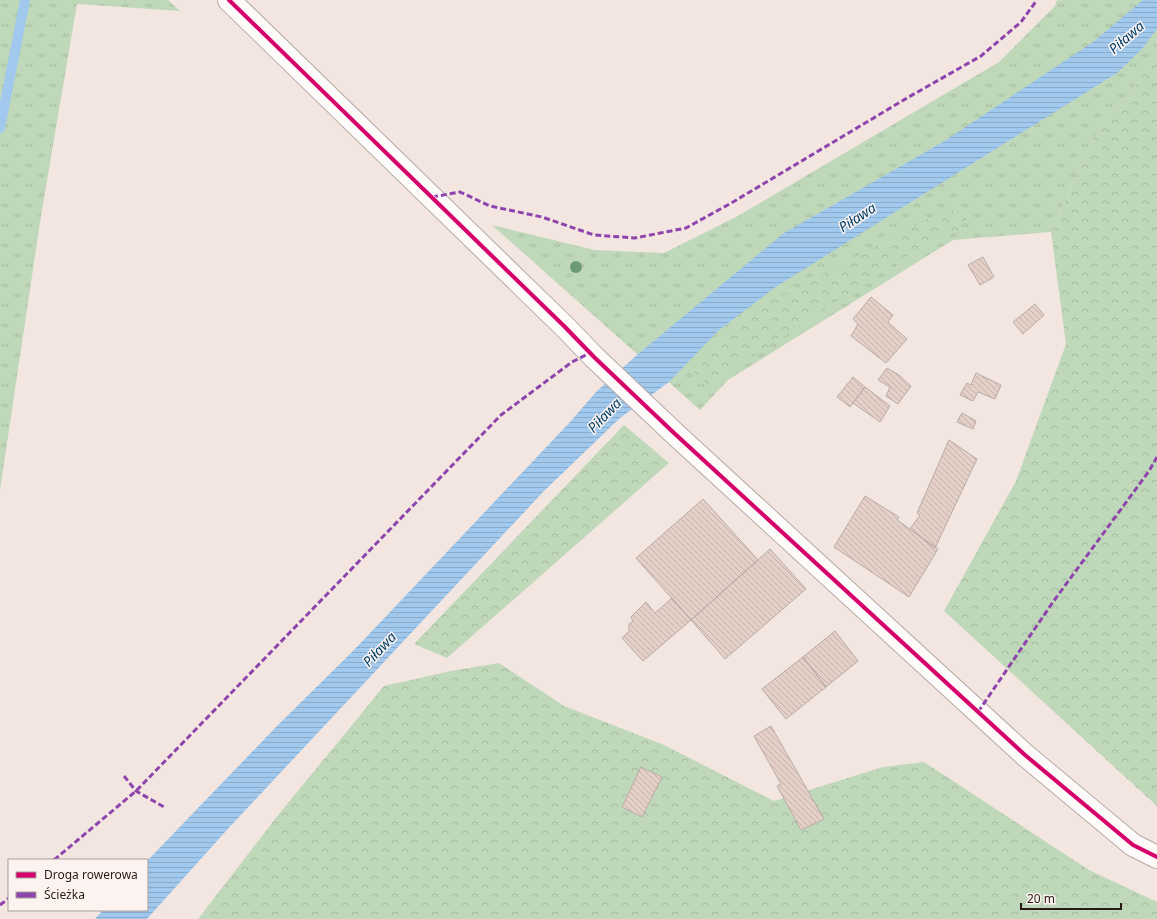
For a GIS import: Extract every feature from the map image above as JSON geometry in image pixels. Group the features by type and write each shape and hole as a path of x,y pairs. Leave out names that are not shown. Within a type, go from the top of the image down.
{"street":[{"path":"229,0 594,357 674,433 1025,755 1133,845 1157,856"}],"green space":[{"path":"0,0 168,0 180,11 77,4 41,216 0,490"},
{"path":"1057,0 1157,0 1157,59 1094,137 1051,232 953,240 728,380 700,410 492,225 595,250 664,253 736,217 999,62 1055,6"},
{"path":"1157,59 1157,806 944,611 1016,481 1066,344 1051,232 1094,137"},
{"path":"946,209 970,214 957,232 927,243 709,385 689,368 772,301"},
{"path":"624,425 669,463 447,658 414,644"},
{"path":"499,663 564,706 664,745 774,801 883,767 924,762 1089,870 1157,902 1157,919 198,919 279,814 384,686 451,671"}],"water":[{"name":"Piława","path":"1143,0 1157,0 1157,29 1142,49 1117,73 774,288 718,331 669,382 620,418 544,491 225,832 147,919 95,919 102,911 148,911 148,860 277,726 354,650 571,421 596,392 638,354 784,233 943,142 1093,42"}],"building":[{"path":"983,257 994,277 980,285 968,265"},
{"path":"871,297 893,315 888,322 907,339 886,363 851,336 858,324 853,319"},
{"path":"1035,304 1044,315 1023,334 1013,322"},
{"path":"887,368 899,375 911,386 898,404 886,396 890,387 878,380"},
{"path":"976,373 1001,385 995,399 978,392 973,401 960,395 967,383 971,385"},
{"path":"853,377 865,387 850,407 837,397"},
{"path":"865,387 890,406 880,422 853,403"},
{"path":"962,413 976,421 973,429 957,422"},
{"path":"949,440 977,459 935,548 910,529 920,515 917,513"},
{"path":"865,496 899,517 897,520 938,549 909,597 834,547"},
{"path":"703,499 758,560 691,620 636,558"},
{"path":"770,549 806,589 725,659 691,620"},
{"path":"672,598 691,620 643,661 622,638 629,631 629,624 633,621 631,617 646,602 655,613"},
{"path":"835,631 858,661 826,687 803,657"},
{"path":"803,657 826,687 786,719 762,689"},
{"path":"771,726 824,819 801,830 777,786 781,784 754,736"},
{"path":"641,767 662,777 642,817 622,807"}],"waterway":[{"path":"0,128 25,0"}],"marked path":[{"path":"432,197 460,192 490,206 542,217 594,235 635,238 686,228 733,202 907,98 981,56 1021,22 1037,0"},
{"path":"55,859 136,791 501,415 572,362 590,353"},
{"path":"978,712 1053,602 1149,471 1157,457"},
{"path":"124,776 136,791 164,807"},
{"path":"0,905 8,899"}],"cycle path":[{"path":"229,0 594,357 674,433 1025,755 1133,845 1157,857"}]}
